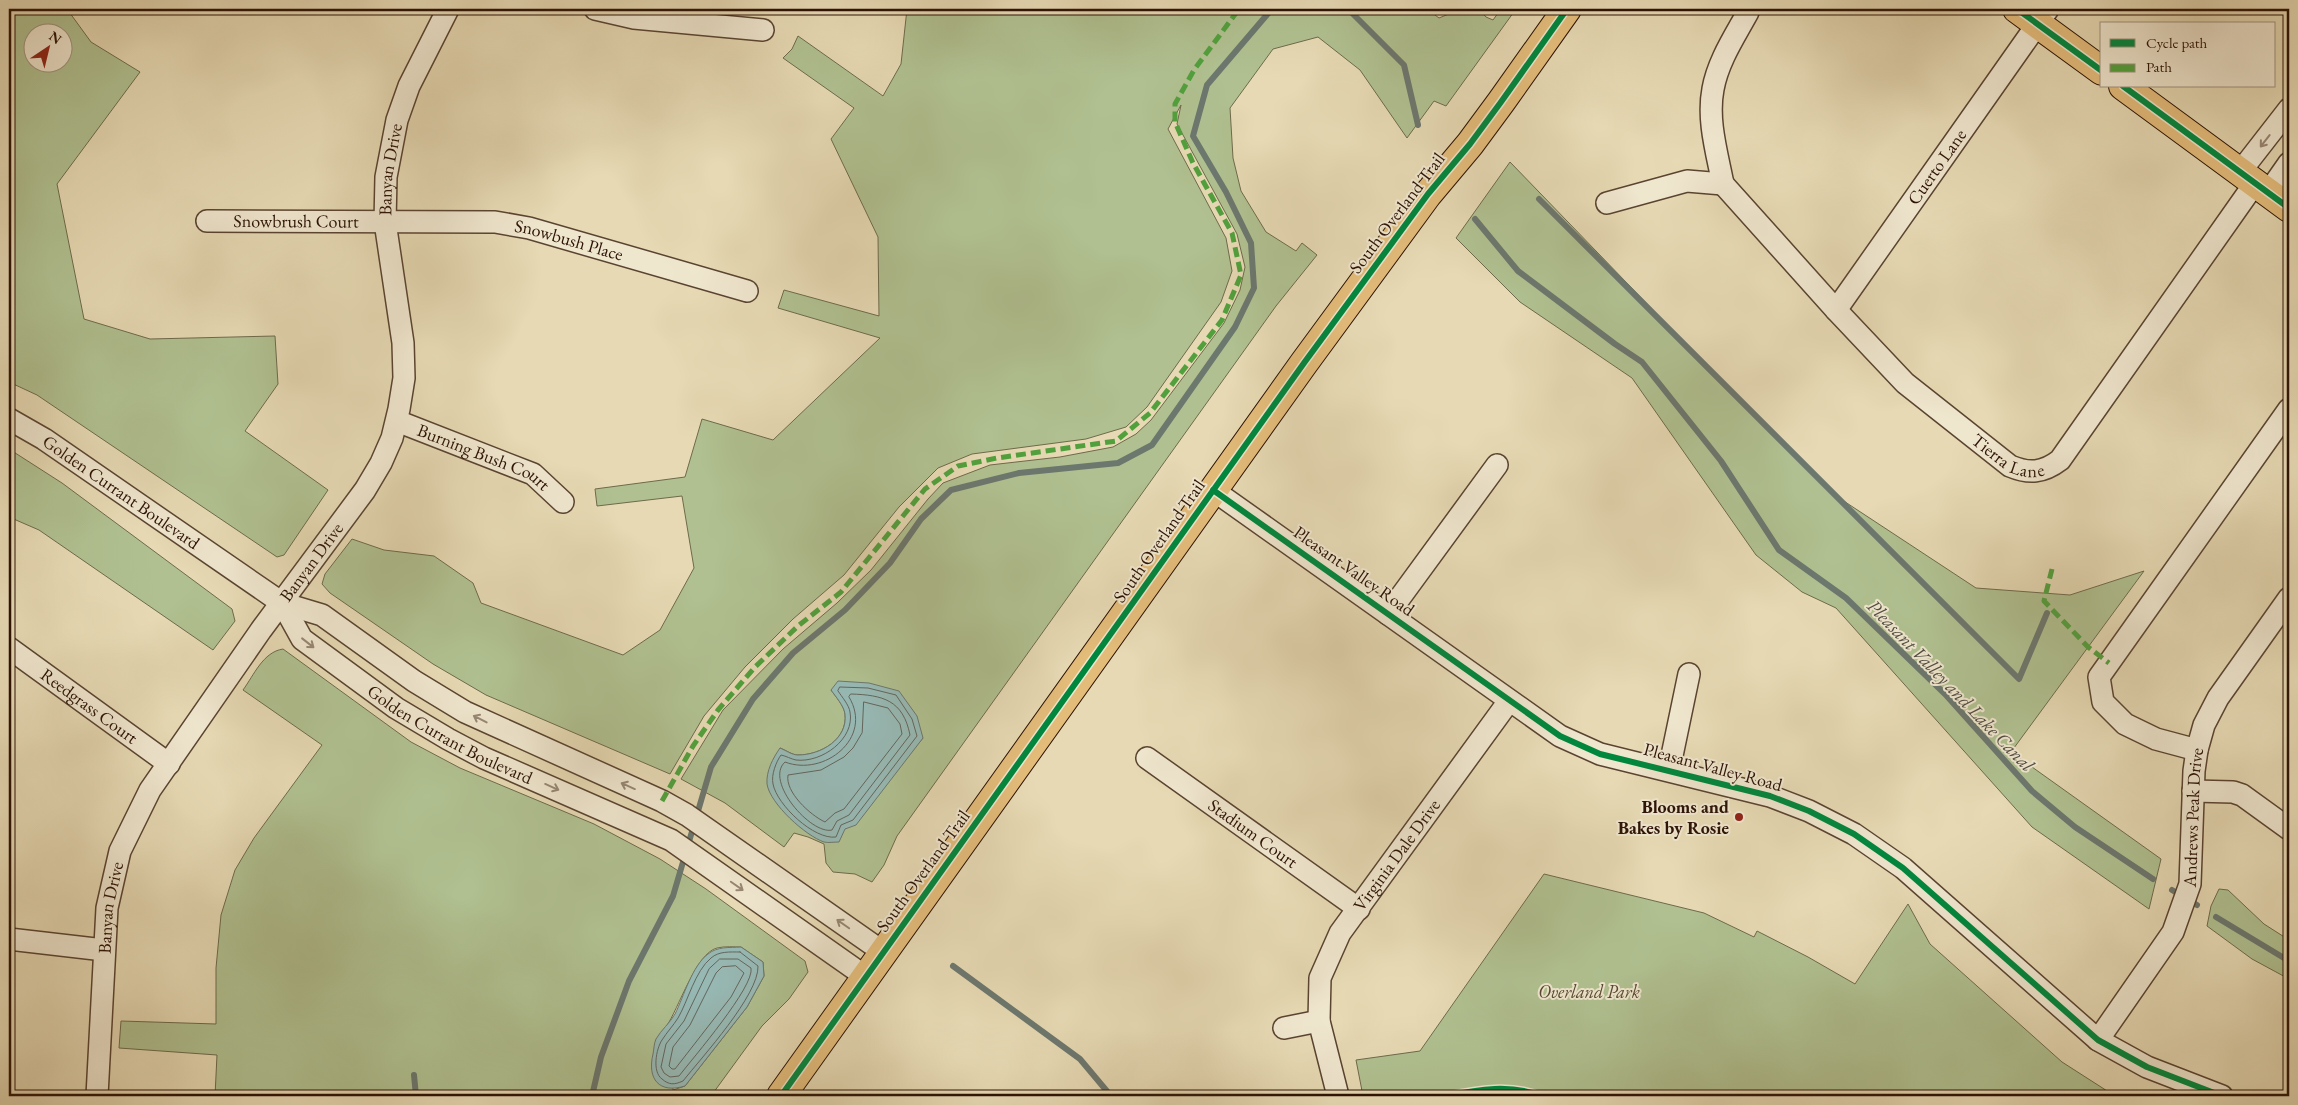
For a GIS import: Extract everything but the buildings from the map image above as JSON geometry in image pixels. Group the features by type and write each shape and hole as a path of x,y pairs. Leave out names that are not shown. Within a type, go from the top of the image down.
{"main road":[{"name":"South Overland Trail","path":"781,1096 1213,490 1428,194 1470,144 1567,9"},
{"path":"2034,14 2100,69"},
{"path":"2126,88 2263,189"}],"street":[{"name":"Banyan Drive","path":"97,1096 107,908 120,852 150,790 229,674 365,490 381,463 397,421 404,378 403,343 385,222 386,177 397,120 409,86 448,9"},
{"path":"595,9 634,18 763,30"},
{"path":"1607,202 1687,181 1723,184 1711,110 1713,88 1724,58 1748,12"},
{"name":"Cuerto Lane","path":"1836,310 2034,14"},
{"path":"2263,189 2289,109"},
{"path":"2263,189 2289,163"},
{"name":"Tierra Lane","path":"1723,184 1836,310 1905,383 2010,466 2021,471 2034,472 2050,468 2060,460 2263,189"},
{"name":"Snowbrush Court","path":"208,221 385,222"},
{"name":"Snowbush Place","path":"385,222 495,222 529,228 748,291"},
{"path":"2197,750 2156,739 2126,724 2103,702 2099,677 2289,408"},
{"name":"Golden Currant Boulevard","path":"9,419 44,438 282,603 322,615 414,681 465,712 662,801 688,816 883,952"},
{"name":"Burning Bush Court","path":"397,421 533,474 563,502"},
{"path":"1388,614 1496,464"},
{"name":"Pleasant Valley Road","path":"1213,490 1560,736 1600,754 1770,796 1809,811 1854,834 1903,868 2098,1040 2147,1068 2222,1096"},
{"name":"Golden Currant Boulevard","path":"282,603 302,639 396,708 484,758 671,840 866,978"},
{"name":"Andrews Peak Drive","path":"2098,1040 2163,948 2173,932 2182,908 2190,884 2193,792 2197,750 2204,725 2218,698 2286,607"},
{"name":"Reedgrass Court","path":"9,648 169,764"},
{"path":"1669,770 1689,674"},
{"name":"Virginia Dale Drive","path":"1338,1096 1319,1021 1320,978 1340,932 1359,909 1509,701"},
{"name":"Stadium Court","path":"1147,758 1359,909"},
{"path":"2193,792 2233,792 2242,795 2289,829"},
{"path":"646,829 662,801"},
{"path":"9,939 104,950"},
{"path":"1284,1028 1319,1021"}],"green space":[{"path":"9,9 67,9 91,42 140,72 57,184 84,319 150,339 275,336 278,384 245,431 328,490 284,555 277,557 37,395 9,382"},
{"path":"907,9 1427,9 1439,18 1461,9 1479,9 1486,17 1493,20 1501,9 1516,9 1446,106 1434,101 1407,138 1360,70 1318,37 1273,49 1230,108 1233,158 1241,191 1266,232 1296,251 1302,243 1317,255 1276,306 897,836 884,865 872,882 855,874 833,872 826,863 824,844 808,837 794,833 784,847 725,803 681,779 723,710 783,649 837,603 871,570 943,483 990,465 1060,457 1113,447 1136,434 1151,420 1224,323 1240,290 1245,267 1237,234 1177,124 1181,105 1168,129 1226,238 1232,271 1221,302 1147,407 1126,427 1086,439 972,454 938,468 899,507 844,575 793,619 745,667 704,716 670,774 486,695 433,664 330,593 322,584 325,574 352,539 384,550 434,556 473,583 481,603 623,655 660,630 694,568 682,496 597,506 595,489 685,477 702,419 773,440 880,338 778,308 784,290 879,316 878,237 831,139 854,108 783,58 792,49 798,36 883,96 901,64","holes":["831,690 923,738 845,829 780,748 796,755 807,754 824,749 838,738 845,723 845,714"]},
{"path":"1510,162 1827,490 1976,588 2070,595 2144,571 2011,752 2161,859 2149,909 2032,827 1836,608 1802,592 1756,555 1632,378 1520,302 1456,238"},
{"path":"9,449 62,483 232,609 235,621 213,650 39,530 9,517"},
{"path":"283,649 411,742 460,768 594,824 660,859 706,889 805,961 808,972 789,999 762,1026 711,1096 215,1096 217,1055 119,1048 121,1021 216,1024 216,968 221,915 235,870 254,838 322,745 243,690 264,659","holes":["741,947 763,962 764,976 747,1007 685,1086 673,1090 666,1027 702,960 709,952 717,948"]},
{"name":"Overland Park","path":"1544,874 1704,913 1754,937 1757,931 1855,984 1908,904 1930,944 2062,1062 2115,1096 1363,1096 1356,1060 1420,1051"},
{"path":"2219,889 2228,890 2264,924 2289,940 2289,979 2252,959 2207,926 2211,906"}],"water":[{"path":"838,681 869,683 899,691 917,716 923,738 856,825 845,829 839,842 824,842 808,833 782,810 770,792 767,779 770,765 780,748 796,755 807,754 824,749 838,738 845,723 845,714 831,690"},
{"path":"741,947 763,962 764,976 747,1007 685,1086 668,1088 662,1086 657,1082 652,1071 655,1042 675,1014 697,966 712,951"}],"waterway":[{"name":"Pleasant Valley and Lake Canal","path":"592,1096 601,1057 629,981 673,896 711,767 753,699 793,653 845,610 890,563 921,519 951,490 1019,473 1118,463 1152,445 1235,327 1254,288 1251,243 1226,192 1193,136 1207,85 1271,10 1348,9 1404,65 1418,125"},
{"path":"1539,199 2019,679 2047,613"},
{"name":"Pleasant Valley and Lake Canal","path":"1475,219 1518,271 1642,362 1721,461 1779,550 1846,598 1945,694 2032,791 2075,827 2153,879"},
{"name":"Pleasant Valley and Lake Canal","path":"2172,890 2197,905"},
{"name":"Pleasant Valley and Lake Canal","path":"2216,917 2289,961"},
{"path":"953,966 1080,1059 1111,1096"},
{"path":"414,1075 416,1096"}],"marked path":[{"path":"662,801 693,746 718,710 755,667 798,626 841,592 925,489 958,466 997,458 1116,441 1150,413 1222,320 1241,275 1232,233 1193,163 1175,122 1175,104 1194,70 1239,9"},
{"path":"2052,569 2044,601 2088,647 2109,663"}],"cycle path":[{"path":"781,1096 1304,363 1428,194 1470,144 1567,9"},
{"path":"2017,9 2100,70"},
{"path":"2126,88 2289,208"},
{"path":"1213,490 1560,736 1600,754 1770,796 1809,811 1854,834 1903,868 2098,1040 2147,1067 2222,1096"},
{"path":"1447,1096 1495,1089 1518,1090 1541,1096"}],"place":[{"name":"Blooms and Bakes by Rosie","path":"1739,817"}]}
